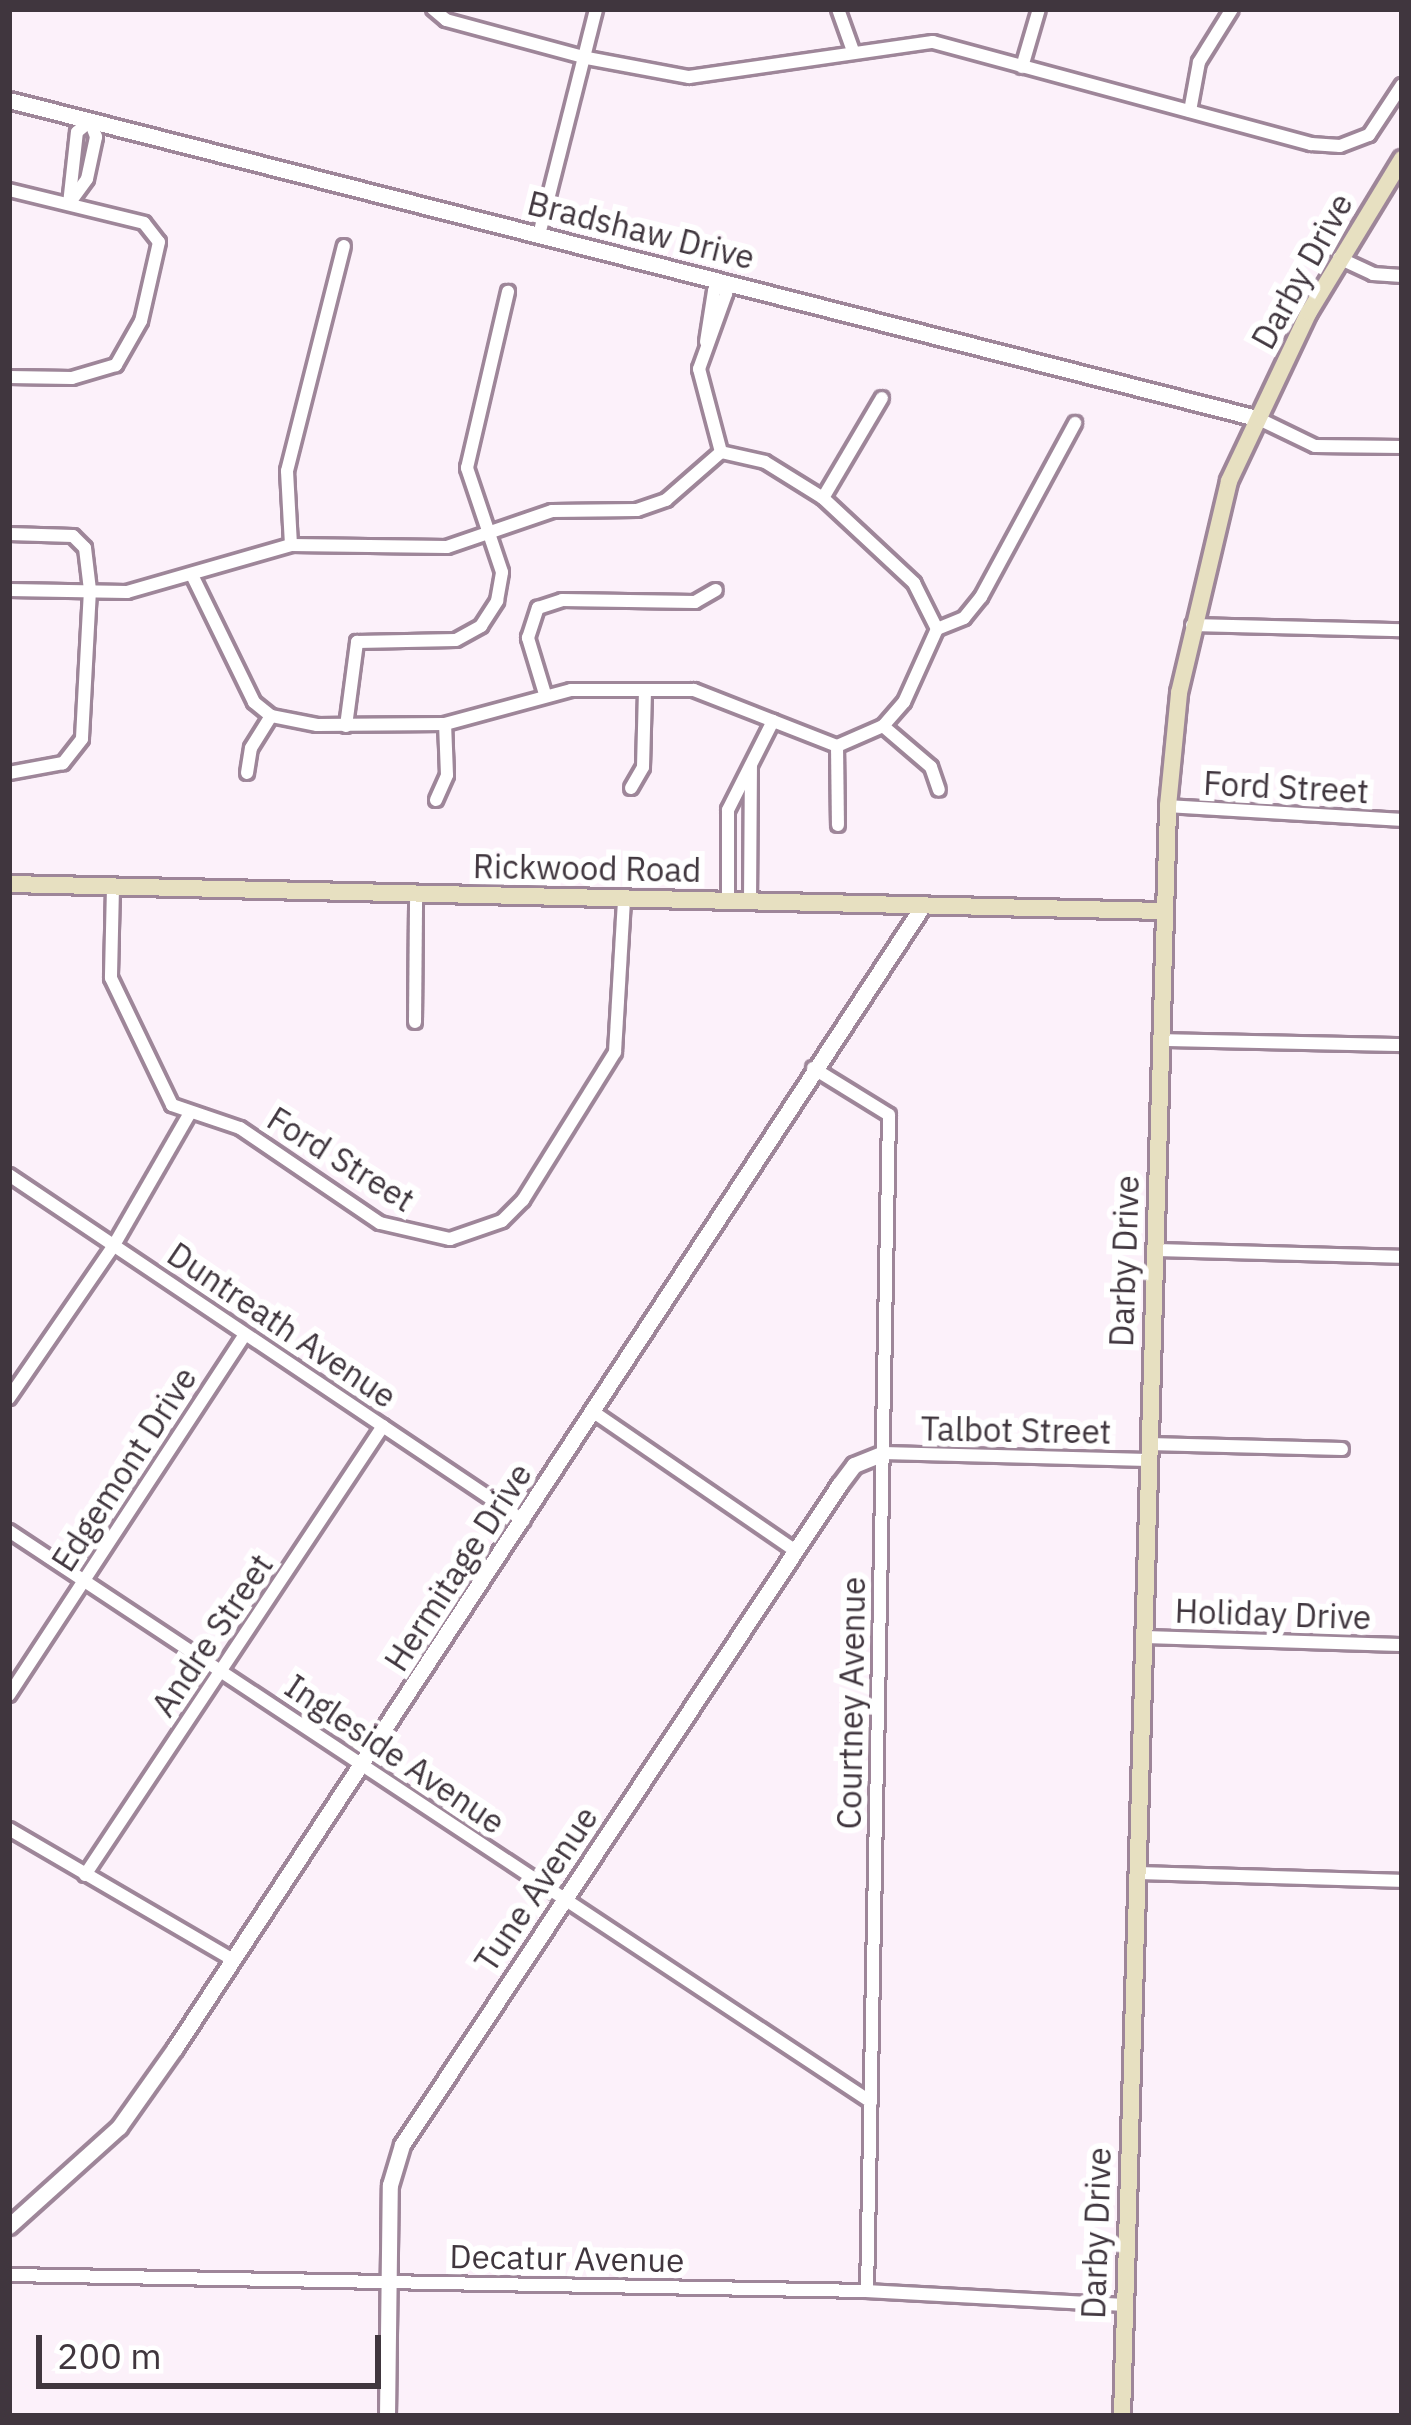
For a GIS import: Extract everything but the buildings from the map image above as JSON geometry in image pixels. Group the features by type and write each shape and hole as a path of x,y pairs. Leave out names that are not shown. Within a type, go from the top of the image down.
{"main road":[{"name":"Darby Drive","path":"1121,2416 1168,806 1190,625 1229,481 1257,418 1339,258 1402,159"},
{"name":"Rickwood Road","path":"9,884 920,910 1164,911"}],"street":[{"path":"434,9 446,20 587,58 689,77 933,43 1340,146 1369,135 1402,85"},
{"path":"539,235 596,9"},
{"path":"838,9 853,51"},
{"path":"1022,67 1040,9"},
{"path":"1190,111 1199,62 1232,9"},
{"name":"Bradshaw Drive","path":"9,100 1257,418"},
{"path":"69,204 87,179 96,137 90,121"},
{"path":"9,190 155,230 141,321 124,356 96,375 9,377"},
{"path":"291,545 287,471 344,246"},
{"path":"1339,258 1372,274 1402,276"},
{"path":"721,452 703,397 706,318 722,282"},
{"path":"346,726 357,642 456,640 481,626 502,572 467,468 508,292"},
{"path":"823,498 882,398"},
{"path":"1257,418 1315,446 1402,447"},
{"path":"937,628 964,618 981,597 1075,423"},
{"path":"9,590 90,590 193,577 291,545 402,550 487,537 552,511 637,510 666,500 721,452"},
{"path":"193,577 238,680 272,716 346,726 445,724 545,694 645,692 713,694 837,746 883,726 926,665 937,628 914,583 823,498 765,462 721,452"},
{"path":"9,534 73,536 85,548 90,590 82,739 63,763 9,772"},
{"path":"545,694 528,638 538,608 562,600 695,602 716,590"},
{"path":"1190,625 1402,630"},
{"path":"631,788 644,767 645,692"},
{"path":"247,773 251,748 272,716"},
{"path":"728,902 728,810 773,721"},
{"path":"436,800 447,775 445,724"},
{"path":"883,726 932,767 939,790"},
{"path":"837,746 838,825"},
{"path":"750,902 751,765"},
{"name":"Ford Street","path":"1168,806 1402,820"},
{"path":"9,1398 113,1245 190,1113 172,1105 120,1007 112,978 113,886"},
{"path":"415,1022 416,895"},
{"name":"Ford Street","path":"190,1113 240,1128 380,1222 421,1238 478,1233 523,1200 615,1052 624,899"},
{"name":"Hermitage Drive","path":"9,2226 119,2127 364,1766 920,910"},
{"path":"1162,1040 1402,1045"},
{"name":"Courtney Avenue","path":"813,1069 890,1115 867,2291"},
{"name":"Duntreath Avenue","path":"9,1175 524,1521"},
{"path":"1154,1250 1402,1257"},
{"name":"Edgemont Drive","path":"9,1695 245,1334"},
{"path":"595,1413 794,1550"},
{"name":"Andre Street","path":"85,1875 383,1426"},
{"name":"Talbot Street","path":"883,1453 1342,1449"},
{"name":"Tune Avenue","path":"387,2416 390,2185 402,2145 794,1550 854,1466 883,1453"},
{"name":"Ingleside Avenue","path":"9,1531 871,2102"},
{"name":"Holiday Drive","path":"1143,1637 1402,1645"},
{"path":"9,1829 233,1960"},
{"path":"1136,1874 1400,1881"},
{"name":"Decatur Avenue","path":"9,2275 867,2291 1124,2305"}]}
